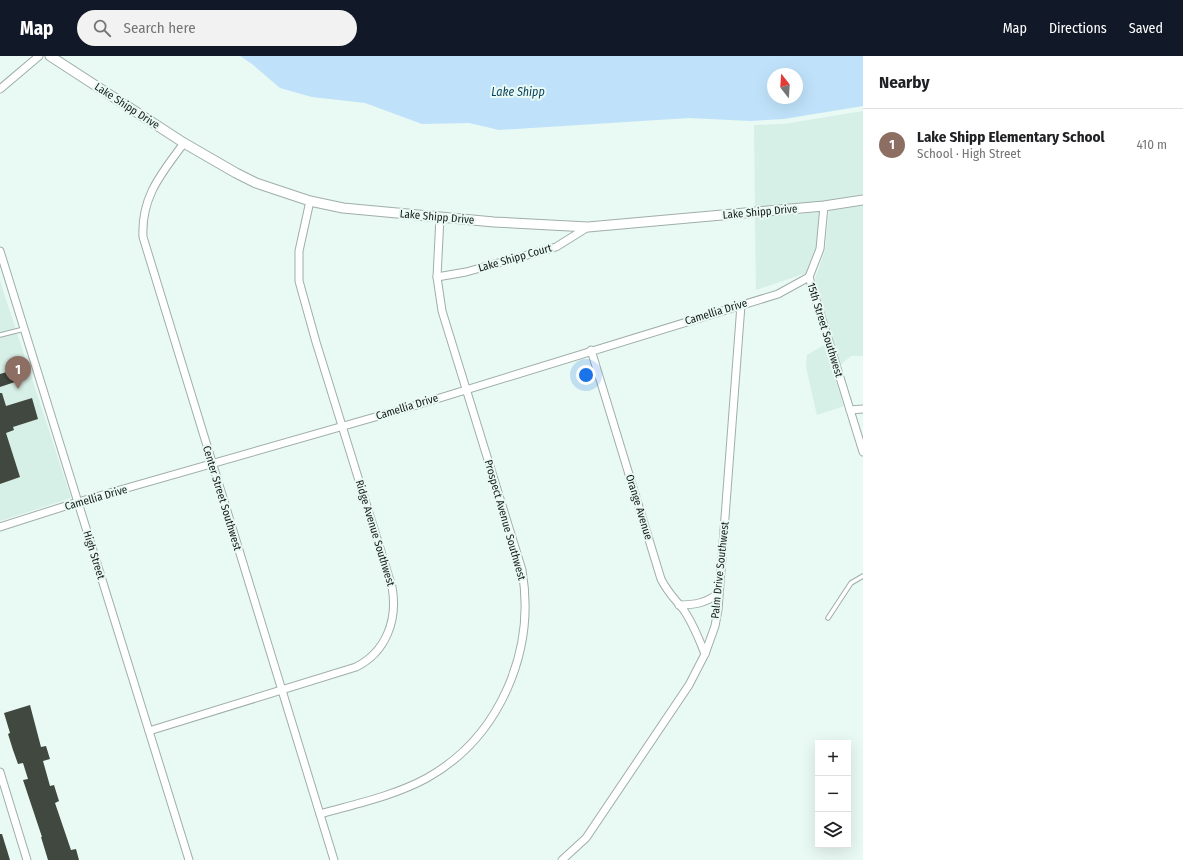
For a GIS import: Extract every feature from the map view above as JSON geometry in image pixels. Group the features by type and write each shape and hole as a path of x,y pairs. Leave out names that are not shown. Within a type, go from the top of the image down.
{"street":[{"path":"0,89 39,56"},
{"name":"Lake Shipp Drive","path":"50,56 218,164 256,183 310,201 343,208 440,217 588,227 824,206 863,200"},
{"name":"Center Street Southwest","path":"184,143 166,167 148,198 143,217 142,237 334,860"},
{"name":"Ridge Avenue Southwest","path":"149,731 362,664 377,652 392,624 394,609 392,587 316,342 299,281 299,251 310,201"},
{"name":"15th Street Southwest","path":"824,206 821,245 809,278 863,452"},
{"name":"Prospect Avenue Southwest","path":"320,814 400,790 426,778 451,761 480,734 489,722 507,690 518,661 523,636 525,614 522,570 442,311 437,277 440,217"},
{"name":"Lake Shipp Court","path":"437,277 466,272 556,247 588,227"},
{"name":"High Street","path":"0,251 2,262 25,329 189,860"},
{"name":"Camellia Drive","path":"0,527 78,502 343,427 778,294 809,278"},
{"name":"Palm Drive Southwest","path":"562,860 586,838 668,717 705,654 715,626 741,305"},
{"name":"Orange Avenue","path":"591,350 661,579 669,595 679,605 695,628 705,654"},
{"path":"850,410 863,409"},
{"path":"679,605 700,604 708,601 718,593"},
{"path":"0,772 27,860"}],"lane":[{"path":"0,335 25,329"},
{"path":"828,618 851,583 863,576"}],"shaded area":[{"path":"863,111 863,194 824,201 755,207 754,125 784,124"},
{"path":"863,205 863,356 851,356 840,365 815,278 825,251 829,211"},
{"path":"819,212 816,247 806,273 756,290 755,218"},
{"path":"0,281 71,498 0,521"},
{"path":"824,345 844,406 817,415 806,367 807,355"}],"water":[{"name":"Lake Shipp","path":"240,56 863,56 863,106 784,119 750,121 689,118 499,130 469,123 422,124 365,103 312,97 280,88 252,64"}],"building":[{"path":"17,369 21,380 0,387 0,374"},
{"path":"0,393 2,393 6,406 32,398 38,419 13,427 14,430 6,433 20,477 0,484"},
{"path":"30,705 41,747 46,746 50,759 43,761 50,786 54,785 59,801 55,803 71,850 76,849 79,860 48,860 23,780 28,779 23,763 18,764 13,750 4,713"},
{"path":"0,834 2,834 10,860 0,860"}],"place":[{"name":"Lake Shipp Elementary School","path":"18,389"}]}
